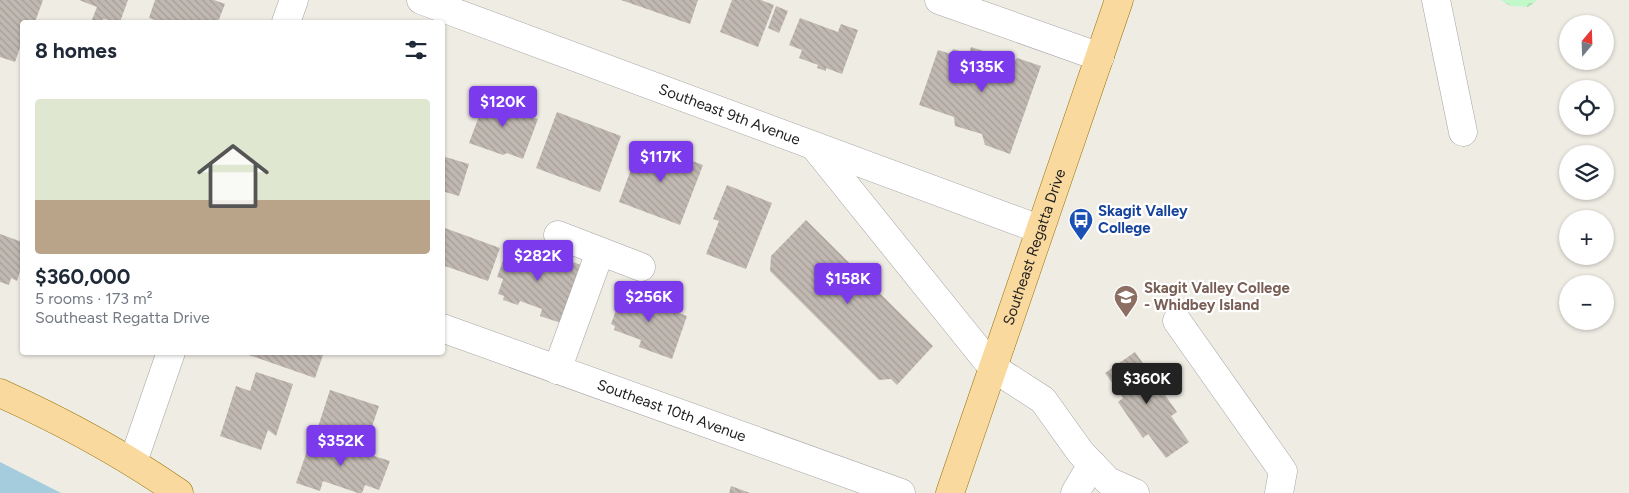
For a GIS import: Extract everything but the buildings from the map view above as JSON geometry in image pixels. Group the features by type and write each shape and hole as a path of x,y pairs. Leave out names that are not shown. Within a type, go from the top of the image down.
{"main road":[{"name":"Southeast Regatta Drive","path":"950,493 1119,0"},
{"path":"0,393 35,409 134,462 179,493"}],"street":[{"path":"287,20 294,0"},
{"name":"Southeast 9th Avenue","path":"421,0 1039,229"},
{"path":"939,0 1100,57"},
{"path":"1436,0 1463,132"},
{"path":"814,146 992,367 1043,400 1092,464 1108,481 1135,493"},
{"path":"558,235 641,267"},
{"path":"557,370 600,252"},
{"path":"1177,321 1283,471 1279,493"},
{"name":"Southeast 10th Avenue","path":"445,329 901,493"},
{"path":"134,462 171,355"},
{"path":"1075,493 1092,464"}],"green space":[{"path":"1500,0 1537,0 1529,7 1511,6"}],"water":[{"path":"0,462 61,493 0,493"}],"place":[{"name":"Skagit Valley College","path":"1081,241"},
{"name":"Skagit Valley College - Whidbey Island","path":"1126,318"}]}
